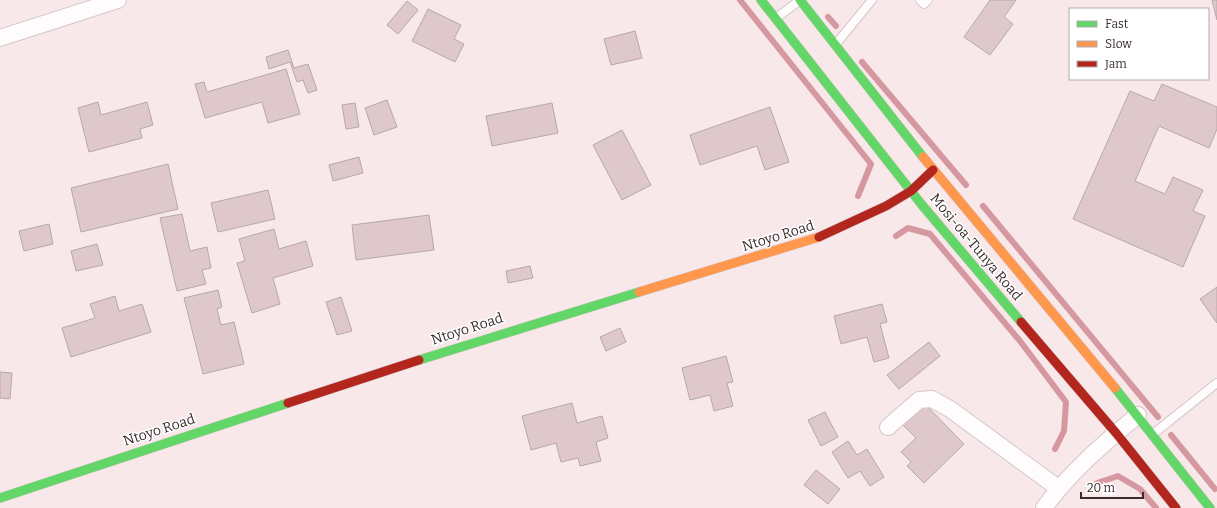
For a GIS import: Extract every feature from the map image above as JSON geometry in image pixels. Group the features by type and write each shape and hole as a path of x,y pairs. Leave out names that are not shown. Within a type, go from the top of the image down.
{"main road":[{"name":"Mosi-oa-Tunya Road","path":"761,0 911,191 1116,434 1176,508"},
{"name":"Mosi-oa-Tunya Road","path":"800,0 933,170 1138,415 1210,508"},
{"name":"Ntoyo Road","path":"0,498 473,342 827,235 886,206 911,191 933,170"}],"street":[{"path":"0,38 118,0"},
{"path":"888,427 920,400 932,399 950,409 1058,488"},
{"path":"1044,508 1058,488 1138,415"}],"lane":[{"path":"776,18 800,0"},
{"path":"836,45 872,0"},
{"path":"920,0 924,4 928,0"},
{"path":"1153,434 1217,383"}],"building":[{"path":"990,0 1016,0 1004,17 1013,24 990,55 964,37"},
{"path":"1212,0 1217,0 1217,20"},
{"path":"407,1 418,10 398,34 387,25"},
{"path":"428,9 461,25 454,39 464,44 455,62 412,41"},
{"path":"635,31 642,58 611,65 604,39"},
{"path":"288,50 294,68 308,64 317,90 308,93 303,80 297,82 290,62 269,69 266,57"},
{"path":"286,69 300,114 268,123 262,102 205,118 195,84 204,82 207,92"},
{"path":"1162,84 1217,107 1217,129 1209,148 1159,126 1135,181 1165,194 1173,177 1203,190 1193,211 1205,216 1183,267 1073,219 1130,91 1154,101"},
{"path":"387,100 397,127 374,135 365,108"},
{"path":"98,102 101,115 147,102 153,125 140,129 142,138 89,152 78,108"},
{"path":"355,103 359,127 346,129 342,105"},
{"path":"552,103 558,133 492,146 486,116"},
{"path":"770,107 789,162 765,170 757,146 700,165 690,135"},
{"path":"622,130 651,185 622,200 593,145"},
{"path":"359,157 363,173 333,181 329,165"},
{"path":"168,164 178,209 81,232 71,188"},
{"path":"268,190 275,219 218,232 211,203"},
{"path":"182,214 190,251 207,247 211,268 202,270 206,284 177,291 160,218"},
{"path":"429,215 434,250 356,260 352,225"},
{"path":"49,224 53,244 24,251 19,231"},
{"path":"274,229 279,249 306,241 313,266 273,278 280,304 252,313 237,263 245,261 239,239"},
{"path":"97,244 103,265 76,271 71,251"},
{"path":"530,266 533,278 508,283 506,271"},
{"path":"1217,287 1217,323 1200,299"},
{"path":"218,290 222,307 217,309 221,325 234,322 244,364 203,374 184,298"},
{"path":"115,296 119,311 142,304 151,332 71,357 62,328 95,318 90,304"},
{"path":"341,297 352,331 337,335 326,302"},
{"path":"882,304 887,322 880,324 889,358 874,362 867,337 841,344 834,316"},
{"path":"620,328 626,342 606,351 600,337"},
{"path":"929,342 940,356 899,389 887,375"},
{"path":"726,356 733,382 727,383 733,406 714,411 710,395 690,400 682,368"},
{"path":"0,372 12,373 10,399 0,398"},
{"path":"922,401 964,444 924,483 907,466 911,462 901,452 916,438 900,422"},
{"path":"572,403 577,423 602,416 608,438 596,442 601,461 580,466 578,458 561,462 556,443 531,450 522,416"},
{"path":"825,412 838,437 821,446 808,420"},
{"path":"848,441 857,455 867,449 884,477 870,486 860,471 848,478 832,452"},
{"path":"816,470 840,489 828,504 804,485"}],"waterway":[{"path":"740,0 871,164 858,196"},
{"path":"828,17 836,26"},
{"path":"862,62 966,185"},
{"path":"983,206 1158,417"},
{"path":"896,236 908,228 930,234 1020,341 1066,402 1064,431 1055,449"},
{"path":"1171,435 1215,489"},
{"path":"1097,483 1118,476 1140,489 1156,508"}],"traffic: fast":[{"path":"761,0 922,205 1021,322"},
{"path":"800,0 923,157"},
{"path":"419,360 639,292"},
{"path":"1115,388 1210,508"},
{"path":"0,498 288,403"}],"traffic: slow":[{"path":"923,157 1115,388"},
{"path":"639,292 819,237"}],"traffic: jam":[{"path":"819,237 886,206 911,191 933,170"},
{"path":"1021,322 1116,433 1176,508"},
{"path":"288,403 419,360"}]}
